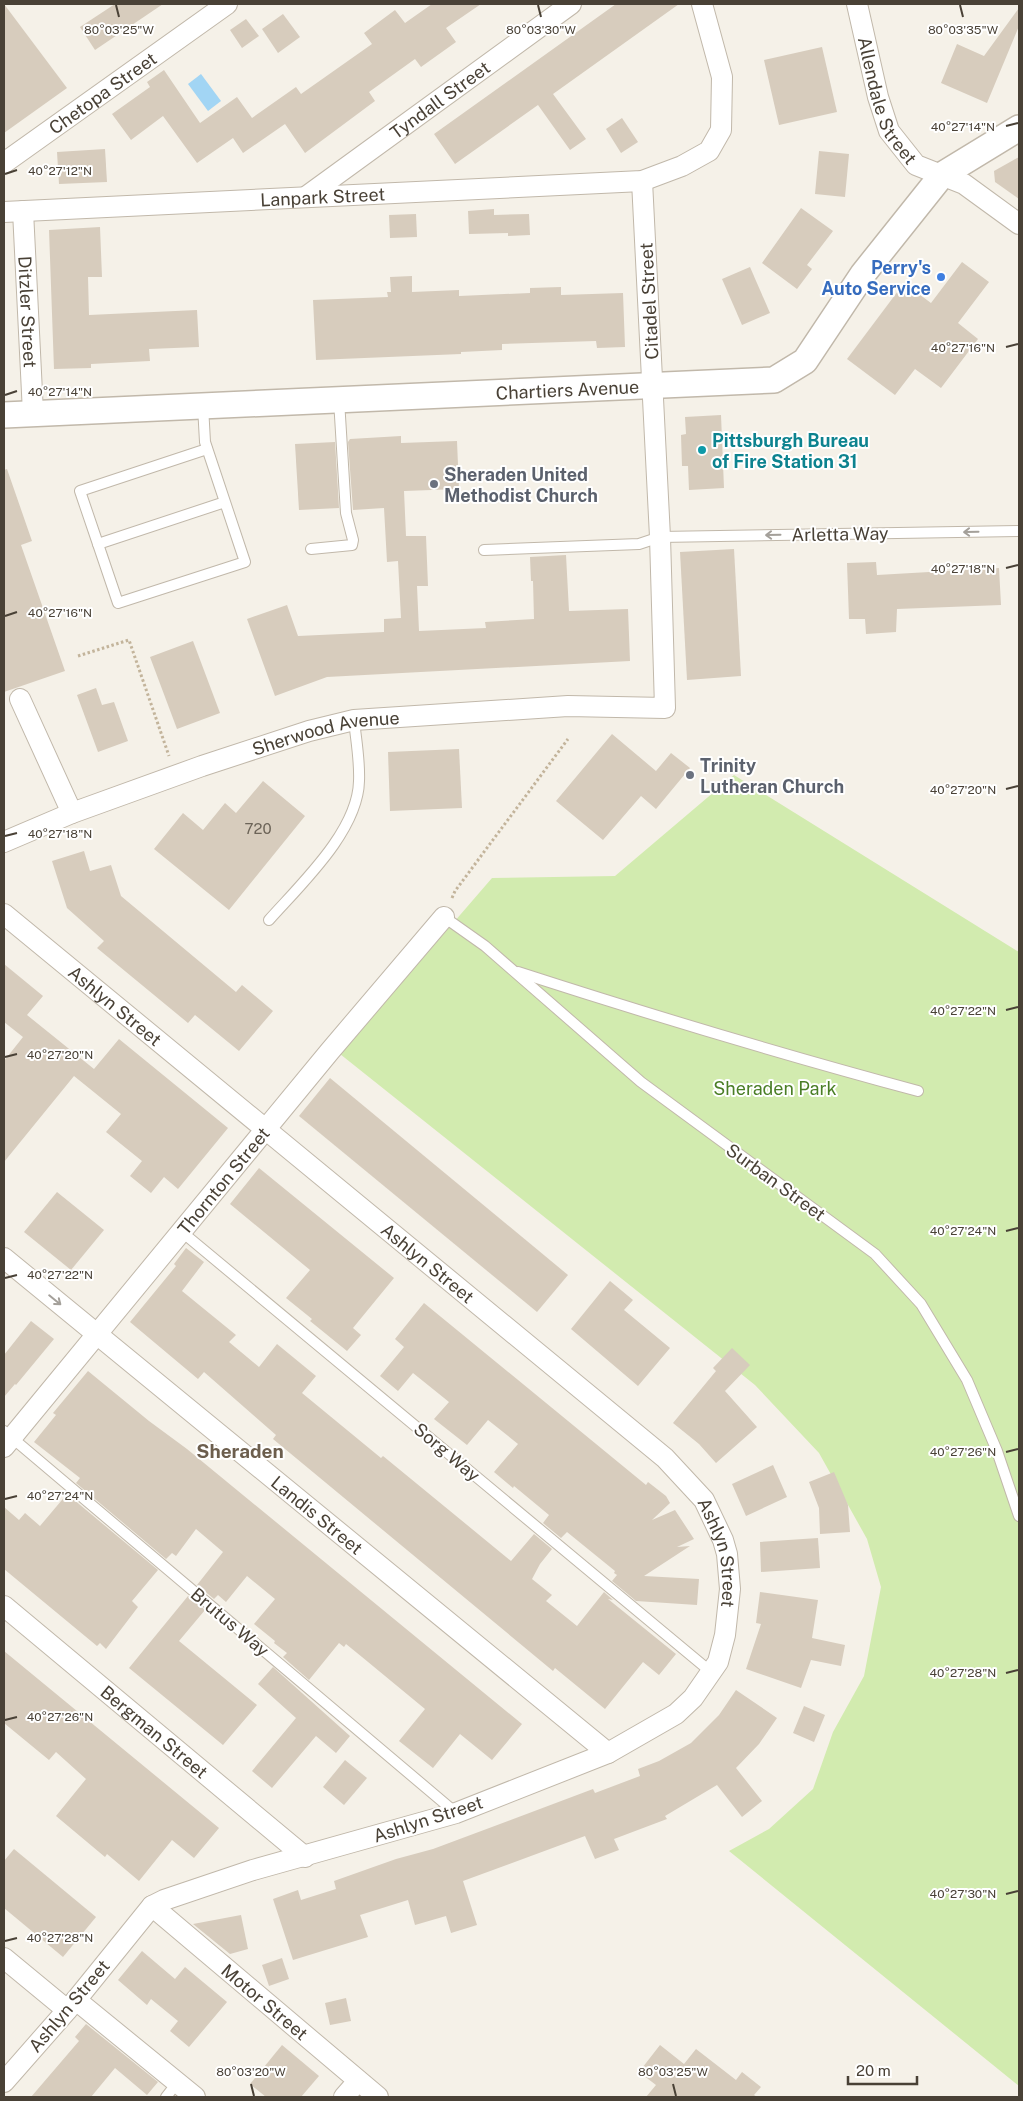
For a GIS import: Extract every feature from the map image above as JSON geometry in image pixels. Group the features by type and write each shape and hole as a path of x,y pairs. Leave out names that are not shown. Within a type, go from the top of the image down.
{"street":[{"name":"Chetopa Street","path":"4,163 227,4"},
{"name":"Tyndall Street","path":"308,196 571,4"},
{"path":"642,181 682,166 709,151 721,130 722,77 702,4"},
{"name":"Allendale Street","path":"857,4 878,97 889,131 916,165 964,184 1019,224"},
{"name":"Chartiers Avenue","path":"4,415 774,380 805,361 863,274 942,175 1019,128"},
{"name":"Lanpark Street","path":"14,212 642,181"},
{"name":"Citadel Street","path":"642,181 654,385 665,708"},
{"name":"Ditzler Street","path":"14,212 33,413"},
{"path":"20,699 72,813"},
{"name":"Sherwood Avenue","path":"4,842 72,813 176,775 309,731 354,720 568,706 665,708"},
{"name":"Ashlyn Street","path":"4,914 665,1458 704,1500 723,1540 729,1567 730,1602 725,1635 718,1662 693,1698 676,1714 608,1752 456,1813 305,1857 253,1870 164,1900 152,1906 71,2005 4,2082"},
{"name":"Thornton Street","path":"6,1438 97,1335 265,1130 444,917"},
{"name":"Landis Street","path":"4,1258 608,1752"},
{"name":"Bergman Street","path":"4,1606 305,1857"},
{"name":"Motor Street","path":"152,1906 378,2097"},
{"path":"4,1958 71,2005 172,2090 195,2097"},
{"path":"344,2097 358,2081"}],"lane":[{"path":"311,548 352,545 353,540 346,513 339,400"},
{"path":"203,406 205,442 245,562 118,603 80,491 207,449"},
{"path":"98,544 225,502"},
{"name":"Arletta Way","path":"484,550 639,544 660,537 1019,531"},
{"path":"270,920 338,841 355,806 359,782 354,720"},
{"name":"Surban Street","path":"444,917 485,946 641,1082 875,1254 921,1304 967,1380 997,1451 1019,1516"},
{"path":"513,970 672,1022 918,1091"},
{"name":"Sorg Way","path":"182,1232 711,1672"},
{"name":"Brutus Way","path":"6,1438 456,1813"}],"path":[{"path":"78,656 129,640 176,775"},
{"path":"444,917 455,891 568,739"}],"green space":[{"name":"Sheraden Park","path":"734,775 1019,952 1019,2086 729,1851 769,1829 813,1789 833,1732 864,1676 881,1587 867,1539 819,1453 755,1385 340,1054 492,878 615,876"}],"water":[{"path":"201,74 221,101 208,111 188,84"}],"building":[{"path":"4,4 67,88 4,133"},
{"path":"115,4 163,4 95,50 80,27"},
{"path":"432,4 481,4 446,28 456,42 421,67 415,59 369,92 375,101 305,153 285,124 243,153 233,138 197,163 163,116 131,140 112,114 150,87 147,82 164,70 200,123 237,97 252,118 296,87 301,94 372,44 364,33 395,10 405,23"},
{"path":"616,4 679,4 553,94 586,139 570,150 538,105 455,164 434,134"},
{"path":"1019,8 1019,26 987,103 941,83 957,44 984,56"},
{"path":"283,14 300,37 278,53 262,29"},
{"path":"246,19 259,36 242,48 230,30"},
{"path":"822,47 837,112 779,125 764,60"},
{"path":"622,118 638,142 621,153 606,129"},
{"path":"105,149 107,182 59,184 57,152"},
{"path":"819,151 849,154 845,197 815,194"},
{"path":"1019,157 1019,199 995,182 994,171"},
{"path":"801,208 833,231 807,265 812,269 797,289 762,263"},
{"path":"494,209 494,215 529,214 530,235 508,236 508,233 469,234 468,211"},
{"path":"416,214 417,237 390,238 389,215"},
{"path":"100,227 102,277 88,277 89,315 197,310 199,347 149,349 150,361 91,364 91,368 54,369 49,230"},
{"path":"962,262 989,282 958,323 978,339 941,388 915,369 895,395 847,359 904,283 931,303"},
{"path":"750,267 770,313 742,325 722,279"},
{"path":"412,276 412,292 459,290 459,296 530,293 530,288 561,287 561,295 623,293 625,347 597,348 596,341 502,344 502,350 461,352 461,354 316,360 313,300 388,297 387,292 391,292 390,277"},
{"name":"Pittsburgh Bureau of Fire Station 31","path":"721,415 724,488 689,490 688,466 682,466 681,435 686,434 685,417"},
{"path":"401,436 401,443 457,441 459,489 404,491 406,536 426,536 428,586 417,586 419,631 486,628 485,622 534,619 530,557 566,555 569,611 628,609 630,661 327,677 275,696 247,619 287,605 298,636 384,632 384,619 401,618 398,561 387,562 384,508 353,510 348,442 350,439"},
{"path":"335,442 339,508 299,510 295,444"},
{"path":"7,469 32,541 21,545 65,671 4,692 4,470"},
{"path":"734,549 741,676 687,680 680,552"},
{"path":"876,562 877,575 999,568 1001,605 897,609 896,632 866,634 865,619 849,619 847,563"},
{"path":"193,641 220,713 177,729 150,657"},
{"path":"96,688 102,705 114,702 128,741 98,752 77,695"},
{"path":"612,734 656,771 671,753 690,768 656,809 641,796 603,840 556,801"},
{"path":"459,749 462,808 390,811 388,752"},
{"path":"263,781 305,816 229,910 154,849 183,813 203,830 225,803 236,813"},
{"path":"84,851 90,871 111,865 121,896 236,992 242,985 273,1011 239,1051 195,1015 188,1023 97,948 104,941 67,908 52,861"},
{"path":"4,964 43,996 27,1015 94,1069 119,1039 228,1128 178,1189 164,1177 151,1193 130,1176 142,1161 106,1132 121,1114 74,1076 4,1162 4,1061 23,1037 4,1022"},
{"path":"330,1078 568,1275 537,1312 299,1116"},
{"path":"259,1168 394,1278 353,1328 361,1335 347,1351 310,1321 312,1319 286,1298 310,1270 230,1204"},
{"path":"57,1192 104,1230 71,1270 24,1232"},
{"path":"186,1248 204,1262 182,1291 236,1335 229,1342 259,1367 277,1344 316,1376 302,1393 381,1458 383,1456 511,1561 534,1534 552,1549 540,1564 532,1579 552,1595 546,1601 577,1626 604,1592 613,1600 608,1599 676,1654 659,1675 643,1662 605,1709 555,1668 553,1671 273,1439 276,1435 204,1372 198,1379 130,1322 176,1266 174,1264"},
{"path":"610,1281 633,1300 624,1310 670,1348 638,1386 571,1329"},
{"path":"424,1303 646,1485 648,1482 666,1496 670,1503 652,1520 675,1510 694,1539 677,1547 690,1546 644,1576 699,1579 697,1605 636,1601 612,1581 617,1575 614,1573 615,1571 567,1532 561,1538 543,1523 549,1515 494,1472 518,1444 488,1420 467,1445 434,1419 449,1402 413,1373 398,1391 380,1376 404,1347 395,1339"},
{"path":"31,1321 54,1339 4,1397 4,1355"},
{"path":"732,1348 750,1365 725,1391 757,1427 716,1463 699,1444 673,1423 716,1371 713,1368"},
{"path":"88,1371 149,1421 187,1449 522,1724 492,1760 460,1734 433,1768 399,1741 425,1709 346,1644 344,1647 339,1643 309,1680 283,1657 287,1653 254,1624 275,1599 247,1576 226,1602 218,1595 214,1599 197,1585 223,1552 196,1529 176,1556 172,1553 166,1559 76,1483 80,1478 34,1442 56,1415 53,1413"},
{"path":"773,1465 787,1497 746,1516 732,1484"},
{"path":"834,1472 848,1505 850,1532 820,1534 819,1508 809,1482"},
{"path":"67,1494 158,1570 132,1601 138,1607 106,1649 100,1643 97,1646 4,1569 4,1507 19,1520 25,1513 40,1526"},
{"path":"818,1538 820,1568 761,1572 760,1542"},
{"path":"760,1592 818,1600 812,1638 845,1645 841,1666 811,1660 801,1688 746,1669 761,1624 756,1623"},
{"path":"188,1596 205,1610 179,1641 257,1705 223,1745 129,1668"},
{"path":"4,1651 219,1828 194,1858 172,1840 139,1881 107,1854 105,1857 56,1816 86,1779 56,1752 49,1760 4,1723"},
{"path":"273,1667 350,1736 336,1753 316,1736 272,1788 252,1771 296,1718 258,1684"},
{"path":"736,1690 777,1718 759,1744 736,1768 762,1801 742,1817 717,1785 665,1816 667,1819 614,1839 619,1850 595,1859 585,1836 463,1881 477,1925 451,1933 446,1916 415,1925 408,1900 360,1915 368,1937 293,1960 273,1899 298,1890 301,1900 336,1889 334,1881 396,1859 433,1849 593,1789 595,1793 640,1776 638,1769 659,1761 691,1743 719,1715"},
{"path":"804,1706 825,1715 814,1742 793,1733"},
{"path":"345,1760 367,1778 344,1805 323,1787"},
{"path":"14,1849 96,1917 63,1957 4,1908 4,1861"},
{"path":"241,1915 248,1949 230,1954 193,1924"},
{"path":"142,1951 175,1979 185,1967 227,2002 189,2047 170,2031 178,2021 151,1999 147,2005 118,1980"},
{"path":"282,1958 289,1979 269,1986 262,1965"},
{"path":"346,1998 351,2021 330,2025 325,2003"},
{"path":"86,2024 158,2082 147,2095 115,2068 91,2097 31,2097 79,2041 75,2037"},
{"path":"282,2045 319,2076 301,2097 266,2097 250,2084"},
{"path":"660,2045 684,2064 696,2049 736,2080 742,2072 761,2087 754,2095 757,2097 646,2097 656,2085 639,2072"}],"place":[{"name":"Perry's Auto Service","path":"941,277"},
{"name":"Pittsburgh Bureau of Fire Station 31","path":"702,450"},
{"name":"Sheraden United Methodist Church","path":"434,484"},
{"name":"Trinity Lutheran Church","path":"690,775"}],"district":[{"name":"Sheraden","path":"240,1451"}]}
